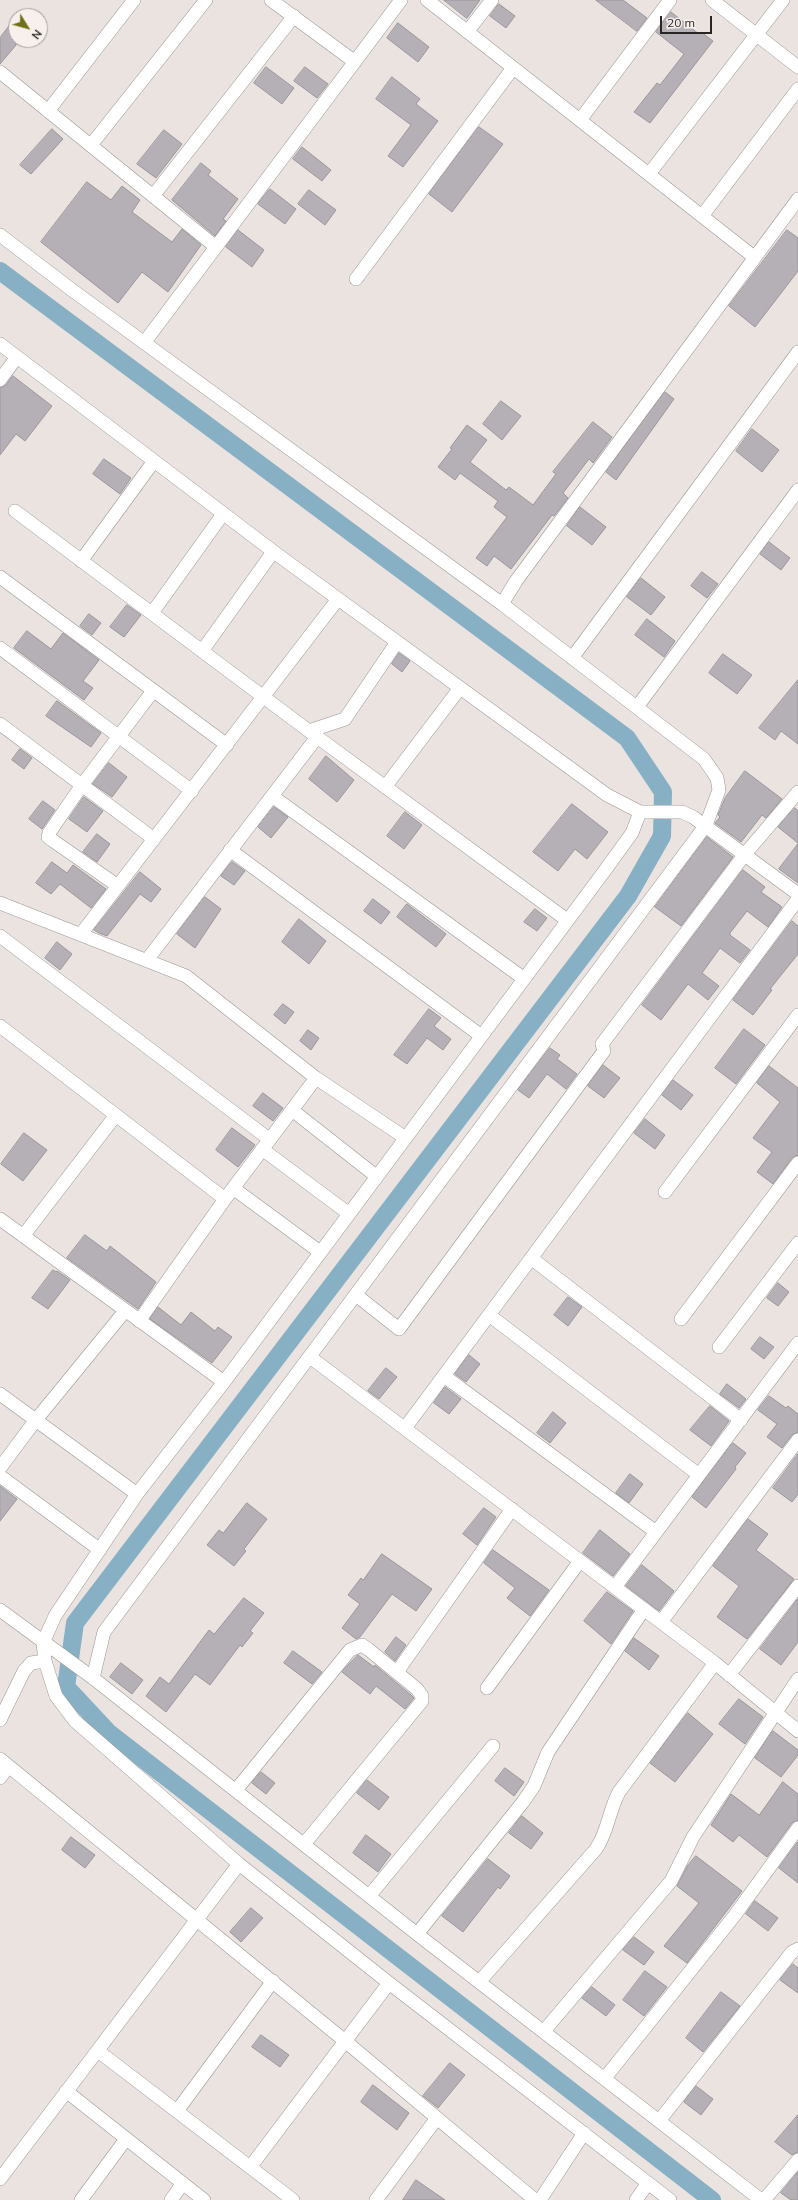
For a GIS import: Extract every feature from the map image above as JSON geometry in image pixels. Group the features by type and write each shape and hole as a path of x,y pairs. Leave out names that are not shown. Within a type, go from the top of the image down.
{"street":[{"path":"48,111 134,0"},
{"path":"90,145 206,0"},
{"path":"271,0 355,62"},
{"path":"144,343 401,0"},
{"path":"427,0 754,257"},
{"path":"468,32 492,0"},
{"path":"580,120 670,0"},
{"path":"712,0 798,67"},
{"path":"649,174 783,0"},
{"path":"153,196 294,16"},
{"path":"356,279 513,68"},
{"path":"0,72 216,247"},
{"path":"702,216 798,89"},
{"path":"502,604 516,580 798,199"},
{"path":"0,235 144,343 502,604 637,707 704,759 717,778 719,790 706,825 104,1632 90,1676"},
{"path":"0,344 274,552 607,795 644,812 682,812 706,825 798,894"},
{"path":"572,658 798,352"},
{"path":"0,380 17,357"},
{"path":"81,561 154,461"},
{"path":"637,707 798,490"},
{"path":"15,511 313,734 567,920"},
{"path":"152,613 223,514"},
{"path":"202,651 274,552"},
{"path":"0,577 226,745"},
{"path":"81,934 338,599"},
{"path":"147,960 272,796 313,734 345,719 397,642"},
{"path":"0,648 192,791"},
{"path":"385,787 460,688"},
{"path":"118,886 48,837 49,833 82,785 153,691"},
{"path":"0,724 154,839"},
{"path":"356,1295 399,1329 604,1051 602,1044 745,854 798,792"},
{"path":"272,796 523,978"},
{"path":"644,812 632,833 404,1137 224,1382 137,1494 55,1616 45,1661 56,1696 74,1721 239,1864 388,1983 670,2200"},
{"path":"230,850 480,1035"},
{"path":"405,1428 798,899"},
{"path":"0,903 186,976 316,1078 404,1137"},
{"path":"0,936 266,1144 348,1213"},
{"path":"665,1192 798,1014"},
{"path":"0,1026 225,1199"},
{"path":"139,1320 233,1188 316,1078"},
{"path":"292,1110 376,1176"},
{"path":"23,1236 116,1115"},
{"path":"681,1319 798,1163"},
{"path":"233,1188 320,1252"},
{"path":"0,1219 224,1382"},
{"path":"719,1348 798,1242"},
{"path":"531,1258 741,1420"},
{"path":"0,1468 35,1421 125,1311"},
{"path":"489,1315 699,1475"},
{"path":"615,1587 798,1343"},
{"path":"310,1357 714,1662 798,1731"},
{"path":"444,1376 656,1532"},
{"path":"0,1394 137,1494"},
{"path":"661,1622 798,1440"},
{"path":"0,1476 100,1550"},
{"path":"397,1672 512,1509"},
{"path":"487,1688 580,1561"},
{"path":"729,1675 798,1586"},
{"path":"417,1934 523,1802 534,1786 548,1752 644,1609"},
{"path":"0,1610 90,1676 370,1895 417,1934 763,2200 798,2160"},
{"path":"236,1790 350,1650 362,1645 397,1672 417,1689 422,1696 422,1701 304,1844"},
{"path":"0,1720 24,1671 31,1663 45,1661"},
{"path":"480,1981 596,1850 603,1840 610,1811 619,1792 714,1662"},
{"path":"544,2031 671,1881 693,1837 798,1679"},
{"path":"370,1895 493,1746"},
{"path":"0,1778 4,1763 345,2040 535,2200"},
{"path":"605,2078 735,1915 798,1828"},
{"path":"0,2179 239,1864"},
{"path":"659,2121 792,1952 798,1949"},
{"path":"177,2111 273,1981"},
{"path":"251,2166 388,1983"},
{"path":"98,2050 251,2166 293,2200"},
{"path":"66,2092 204,2200"},
{"path":"376,2200 437,2118"},
{"path":"540,2200 584,2133"},
{"path":"81,2200 126,2138"},
{"path":"171,2200 183,2183"},
{"path":"636,2200 648,2183"}],"building":[{"path":"444,0 480,0 467,18"},
{"path":"596,0 623,0 647,18 637,31"},
{"path":"499,4 515,16 506,28 490,16"},
{"path":"671,12 699,34 701,32 713,41 650,123 634,112 657,83 660,85 684,54 656,32"},
{"path":"398,23 429,47 418,62 387,38"},
{"path":"8,28 8,48 13,48 0,64 0,38"},
{"path":"266,67 294,88 282,104 254,83"},
{"path":"305,67 328,84 317,98 294,81"},
{"path":"392,77 420,99 416,104 438,121 403,167 388,156 411,125 376,99"},
{"path":"479,127 503,144 452,212 429,194"},
{"path":"52,129 63,139 31,174 20,165"},
{"path":"164,130 182,144 156,178 137,164"},
{"path":"302,147 331,170 322,181 293,159"},
{"path":"201,163 211,171 208,175 238,199 223,219 226,221 215,236 172,200"},
{"path":"87,182 111,200 122,186 140,200 132,212 172,242 182,229 201,245 168,292 142,272 118,303 41,242"},
{"path":"270,189 296,209 285,224 258,204"},
{"path":"309,190 336,210 325,225 298,204"},
{"path":"238,230 264,250 252,267 226,247"},
{"path":"787,230 798,238 798,271 755,327 729,306"},
{"path":"13,376 52,406 25,441 16,434 0,455 0,388 6,385"},
{"path":"665,392 674,399 616,480 606,472"},
{"path":"501,401 521,416 502,440 483,424"},
{"path":"593,422 612,437 593,463 589,459 563,493 568,498 554,516 552,515 511,569 494,556 487,566 476,558 507,517 494,507 498,501 460,473 455,480 438,467 452,449 450,448 467,425 487,440 470,462 506,490 509,487 533,505 556,474 553,472"},
{"path":"752,429 779,450 762,472 736,451"},
{"path":"104,459 131,478 120,494 93,474"},
{"path":"580,507 606,527 592,545 567,526"},
{"path":"769,542 790,558 781,570 760,554"},
{"path":"702,572 718,584 707,598 691,586"},
{"path":"641,578 665,597 651,615 627,597"},
{"path":"127,605 141,615 124,637 110,627"},
{"path":"89,614 101,623 92,635 80,626"},
{"path":"647,619 675,641 664,657 635,635"},
{"path":"27,631 51,649 63,633 99,660 83,681 93,688 84,700 14,648"},
{"path":"399,653 410,661 402,672 392,664"},
{"path":"723,654 752,675 737,694 709,673"},
{"path":"798,680 798,744 781,731 775,740 759,728"},
{"path":"57,701 101,733 91,747 46,716"},
{"path":"20,749 32,758 24,769 12,760"},
{"path":"326,756 354,780 337,802 309,779"},
{"path":"109,763 127,777 112,797 93,784"},
{"path":"745,771 782,799 766,818 762,815 741,842 715,823 720,817 718,815 725,798"},
{"path":"84,797 103,811 87,832 69,819"},
{"path":"43,801 55,810 42,829 29,819"},
{"path":"572,804 608,832 587,859 575,849 558,871 533,852"},
{"path":"274,807 288,817 271,838 258,827"},
{"path":"795,808 798,811 798,843 778,827"},
{"path":"405,812 422,825 404,849 387,836"},
{"path":"97,834 110,844 97,862 83,852"},
{"path":"707,837 733,857 681,926 655,907"},
{"path":"798,844 798,883 779,869"},
{"path":"52,862 67,873 73,865 106,889 91,908 60,884 51,894 36,883"},
{"path":"232,862 245,871 234,885 221,876"},
{"path":"743,870 765,887 761,892 782,907 768,927 747,911 730,933 730,935 750,950 740,963 720,948 702,973 719,986 708,1000 688,984 661,1020 642,1005"},
{"path":"140,872 161,889 151,902 140,894 107,936 94,930"},
{"path":"205,897 221,909 195,948 177,934"},
{"path":"373,899 390,912 381,924 364,911"},
{"path":"407,904 446,934 436,947 397,917"},
{"path":"535,909 547,918 537,931 524,922"},
{"path":"299,919 326,941 309,964 282,942"},
{"path":"792,921 798,926 798,954 770,989 772,990 753,1015 733,1000"},
{"path":"57,942 72,954 60,970 45,958"},
{"path":"283,1004 294,1012 285,1024 274,1015"},
{"path":"429,1009 441,1018 434,1026 451,1039 443,1050 427,1038 407,1064 394,1055"},
{"path":"744,1029 765,1045 736,1084 715,1068"},
{"path":"308,1030 319,1038 311,1050 300,1041"},
{"path":"550,1048 560,1055 557,1059 577,1074 566,1089 547,1074 529,1098 518,1090"},
{"path":"603,1065 620,1078 604,1098 588,1086"},
{"path":"769,1066 798,1088 798,1155 792,1158 773,1184 757,1172 772,1152 753,1138 780,1102 757,1083"},
{"path":"673,1080 693,1095 681,1110 662,1095"},
{"path":"263,1093 283,1108 273,1121 253,1106"},
{"path":"645,1119 665,1135 655,1149 634,1133"},
{"path":"232,1128 255,1145 238,1167 216,1150"},
{"path":"24,1133 47,1150 23,1181 1,1164"},
{"path":"85,1235 107,1251 110,1246 156,1282 138,1309 67,1258"},
{"path":"53,1270 70,1280 48,1309 32,1298"},
{"path":"778,1283 789,1292 778,1306 767,1298"},
{"path":"568,1297 582,1307 568,1326 554,1315"},
{"path":"158,1307 181,1325 191,1312 215,1331 218,1327 232,1337 212,1363 150,1319"},
{"path":"760,1337 774,1347 764,1359 751,1349"},
{"path":"469,1355 480,1364 466,1382 455,1374"},
{"path":"386,1368 397,1377 379,1399 368,1391"},
{"path":"727,1384 746,1399 739,1408 720,1394"},
{"path":"445,1387 461,1399 449,1414 434,1403"},
{"path":"769,1396 786,1408 788,1406 798,1414 798,1432 792,1435 782,1448 767,1437 777,1424 758,1410"},
{"path":"710,1406 729,1421 711,1446 690,1430"},
{"path":"553,1412 566,1423 550,1443 537,1433"},
{"path":"733,1443 746,1453 735,1467 736,1469 706,1508 692,1497"},
{"path":"798,1454 798,1494 792,1502 773,1488"},
{"path":"630,1474 643,1484 629,1503 616,1493"},
{"path":"0,1486 17,1499 0,1521"},
{"path":"247,1503 267,1519 244,1549 246,1551 234,1566 207,1545 219,1530 223,1533"},
{"path":"484,1508 496,1517 477,1545 463,1534"},
{"path":"748,1519 768,1534 756,1550 794,1579 747,1639 717,1617 739,1586 713,1566"},
{"path":"600,1530 630,1554 613,1576 583,1553"},
{"path":"493,1550 549,1590 530,1616 507,1598 515,1588 484,1563"},
{"path":"382,1554 432,1589 416,1611 392,1594 360,1637 356,1639 342,1628 360,1604 348,1595 361,1578 363,1580"},
{"path":"642,1565 674,1591 659,1611 626,1586"},
{"path":"607,1592 633,1611 611,1644 584,1621"},
{"path":"244,1598 264,1613 250,1631 253,1633 242,1647 240,1645 210,1685 195,1674 166,1712 146,1696 160,1677 169,1684 209,1630 214,1634"},
{"path":"798,1599 798,1642 781,1665 760,1649"},
{"path":"396,1637 406,1645 395,1661 385,1652"},
{"path":"634,1638 659,1656 649,1670 625,1651"},
{"path":"293,1651 322,1672 312,1684 284,1663"},
{"path":"358,1655 374,1667 375,1665 414,1698 405,1709 376,1686 370,1694 342,1672"},
{"path":"121,1663 143,1680 132,1694 110,1677"},
{"path":"739,1699 763,1717 745,1744 719,1724"},
{"path":"688,1713 713,1734 675,1782 650,1763"},
{"path":"773,1731 798,1750 798,1755 781,1777 755,1758"},
{"path":"505,1768 524,1782 514,1796 495,1781"},
{"path":"261,1772 275,1783 266,1794 252,1783"},
{"path":"367,1780 389,1797 379,1810 357,1793"},
{"path":"783,1782 798,1794 798,1820 792,1823 767,1857 739,1835 733,1842 711,1825 731,1794 759,1815"},
{"path":"522,1816 543,1833 531,1849 509,1833"},
{"path":"366,1835 391,1854 378,1872 353,1853"},
{"path":"71,1837 95,1855 85,1868 62,1850"},
{"path":"798,1842 798,1883 779,1868"},
{"path":"696,1856 742,1891 687,1963 664,1946 699,1903 677,1886 688,1865"},
{"path":"488,1859 510,1876 500,1889 498,1887 463,1932 442,1916"},
{"path":"755,1901 778,1918 768,1931 746,1914"},
{"path":"251,1908 263,1918 241,1942 230,1932"},
{"path":"634,1937 654,1952 644,1965 623,1950"},
{"path":"793,1964 798,1968 798,1993 780,1980"},
{"path":"645,1971 667,1987 644,2016 623,2000"},
{"path":"592,1987 615,2005 606,2016 582,1998"},
{"path":"721,1992 740,2006 703,2052 686,2038"},
{"path":"261,2035 289,2055 280,2067 252,2047"},
{"path":"450,2063 465,2075 438,2108 423,2096"},
{"path":"373,2085 409,2113 397,2130 361,2102"},
{"path":"696,2086 713,2099 701,2115 684,2102"},
{"path":"798,2115 798,2152 792,2155 775,2142"},
{"path":"798,2172 798,2200 791,2200 781,2193"},
{"path":"416,2180 445,2200 403,2200"}],"waterway":[{"path":"0,271 627,738 663,792 662,836 628,896 75,1623 66,1687 108,1732 712,2200"}]}
